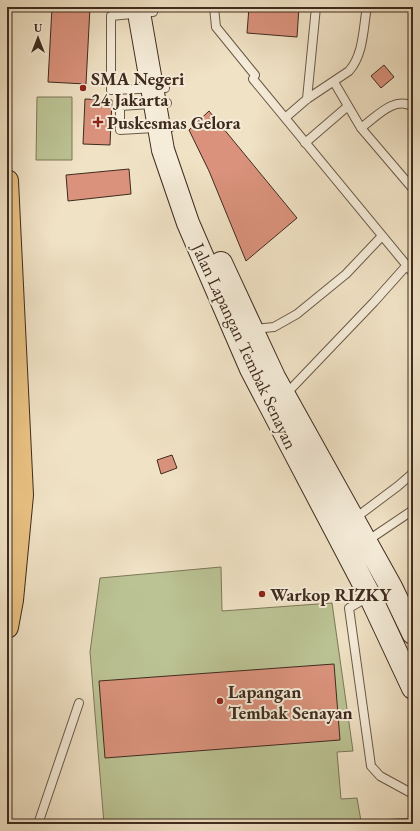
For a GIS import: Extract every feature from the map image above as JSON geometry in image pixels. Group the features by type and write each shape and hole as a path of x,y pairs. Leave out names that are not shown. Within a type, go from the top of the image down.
{"highway":[{"path":"7,181 22,495 12,600 7,627"}],"main road":[{"name":"Jalan Lapangan Tembak Senayan","path":"145,10 165,128 163,150 188,223 248,362 358,550 391,587 413,633"},
{"name":"Jalan Lapangan Tembak Senayan","path":"165,128 175,148 201,219 252,329 261,352 284,396 344,526"},
{"name":"Jalan Lapangan Tembak Senayan","path":"358,550 370,596 413,688"}],"lane":[{"path":"214,7 216,27 256,75 253,80 413,273"},
{"path":"307,99 316,7"},
{"path":"285,118 307,99 349,71 358,59 367,7"},
{"path":"145,10 111,16 111,90 160,96"},
{"path":"334,82 361,128 413,189"},
{"path":"160,96 120,106 120,130 165,128"},
{"path":"361,128 392,105 403,103 413,107"},
{"path":"305,143 348,106"},
{"path":"252,329 274,327 297,314 346,274 382,236"},
{"path":"284,396 374,302 407,265"},
{"path":"344,526 413,473"},
{"path":"358,550 413,510"},
{"path":"391,587 370,596 349,608 371,766 380,776 413,794"},
{"path":"38,824 79,703"}],"green space":[{"path":"37,97 72,97 72,160 36,160"},
{"name":"Lapangan Tembak Senayan","path":"221,567 222,611 332,603 353,751 337,752 341,799 357,798 361,821 413,818 413,824 104,824 90,652 100,578"}],"building":[{"path":"52,7 90,7 86,84 48,82"},
{"path":"249,7 299,7 297,37 247,33"},
{"path":"384,65 394,77 381,88 371,76"},
{"name":"Puskesmas Gelora","path":"85,99 112,100 110,145 83,144"},
{"path":"209,111 297,218 246,261 209,171 189,130"},
{"path":"129,169 131,194 68,201 66,175"},
{"path":"172,455 177,468 161,474 157,460"},
{"path":"334,664 340,740 105,758 99,681"}],"place":[{"name":"SMA Negeri 24 Jakarta","path":"83,88"},
{"name":"Puskesmas Gelora","path":"98,122"},
{"name":"Warkop RIZKY","path":"262,594"},
{"name":"Lapangan Tembak Senayan","path":"220,701"}]}
